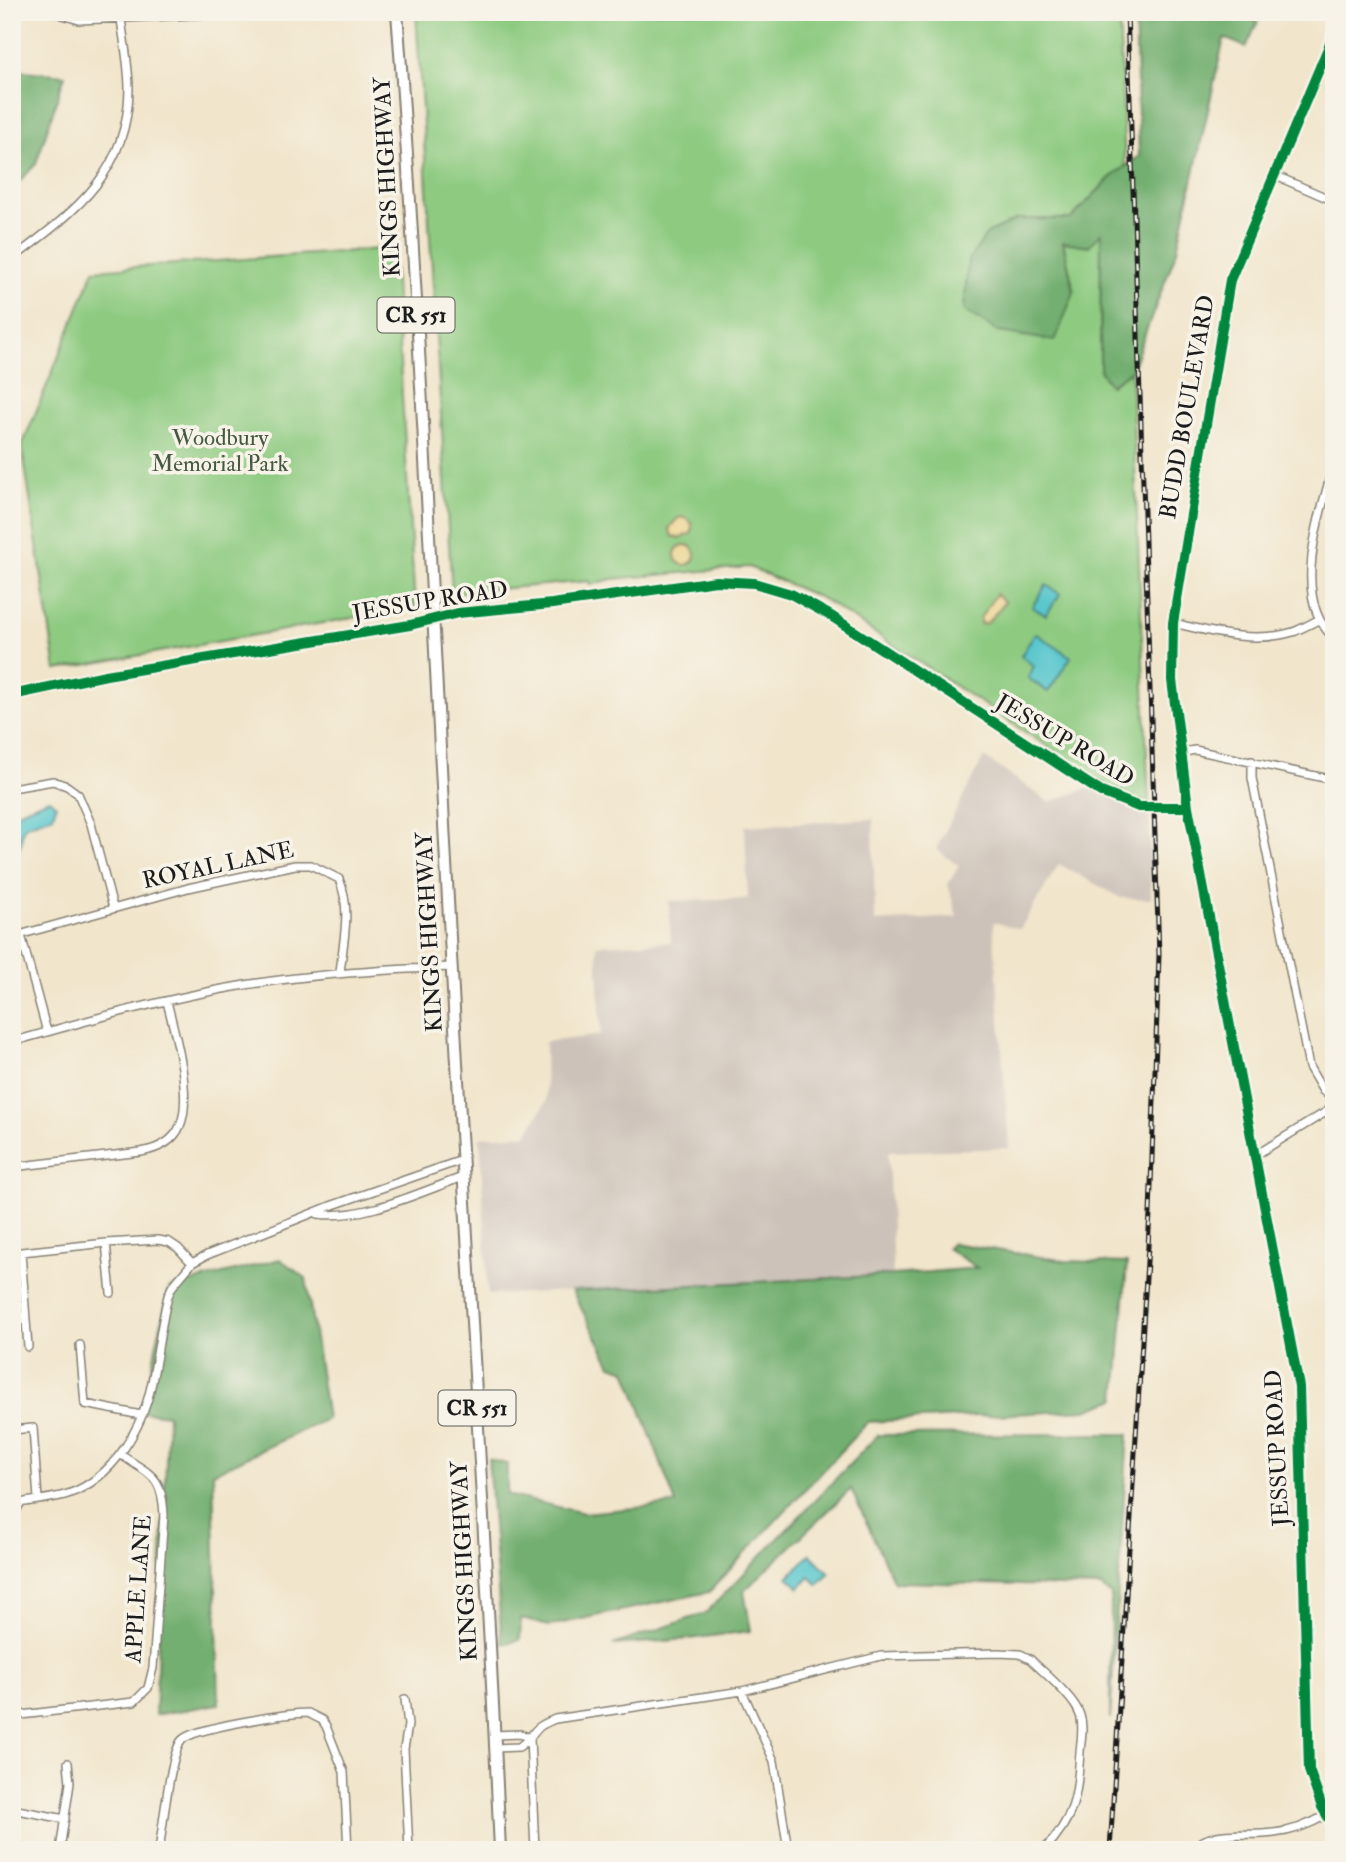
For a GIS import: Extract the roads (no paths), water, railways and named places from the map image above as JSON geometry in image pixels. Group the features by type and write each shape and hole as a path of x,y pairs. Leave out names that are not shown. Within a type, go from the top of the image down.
{"main road":[{"name":"KINGS HIGHWAY","path":"397,12 500,1850"}],"street":[{"path":"53,12 79,20 256,12"},
{"path":"12,259 67,217 107,172 120,143 127,115 129,88 121,19"},
{"name":"BUDD BOULEVARD","path":"1188,807 1172,680 1173,623 1230,280 1334,34"},
{"path":"1274,175 1334,201"},
{"path":"1334,463 1311,558 1311,579 1318,620 1334,638"},
{"name":"JESSUP ROAD","path":"12,695 106,675 410,625 458,613 552,604 716,581 754,583 791,594 831,616 1101,792 1139,807 1188,807 1299,1387 1308,1770 1326,1815 1334,1827"},
{"path":"1173,623 1253,638 1293,632 1318,620"},
{"path":"1180,753 1195,750 1334,780"},
{"path":"1252,761 1252,778 1309,1067 1323,1091 1334,1100"},
{"path":"12,789 52,781 67,786 78,794 91,824 113,908"},
{"name":"ROYAL LANE","path":"17,936 188,888 295,865 311,865 339,879 344,891 347,908 340,973"},
{"path":"17,936 47,1032"},
{"path":"12,1042 244,985 340,973 452,967"},
{"path":"12,1167 141,1152 155,1149 170,1140 180,1128 184,1098 177,1040 167,1002"},
{"path":"1254,1156 1334,1107"},
{"path":"12,1521 16,1503 67,1494 92,1482 114,1463 141,1415 152,1384 168,1296 172,1287 192,1264 282,1225 317,1214 333,1205 462,1160"},
{"path":"317,1214 356,1214 463,1177"},
{"path":"28,1347 17,1253 158,1240 169,1242 178,1248 192,1264"},
{"path":"106,1243 111,1293"},
{"path":"80,1345 85,1405 141,1415"},
{"path":"12,1430 33,1429 38,1499"},
{"name":"APPLE LANE","path":"12,1716 134,1702 148,1688 154,1658 164,1515 163,1493 152,1476 120,1454"},
{"path":"535,1850 530,1738 534,1729 555,1719 742,1691 881,1656 998,1653 1020,1654 1030,1659 1079,1713 1082,1729 1077,1795 1056,1838 1044,1850"},
{"path":"742,1691 774,1761 788,1850"},
{"path":"405,1699 408,1725 404,1749 409,1850"},
{"path":"159,1850 176,1755 183,1739 199,1730 308,1713 322,1720 326,1726 344,1772 348,1850"},
{"path":"495,1735 520,1734 530,1738"},
{"path":"495,1748 519,1747 530,1738"},
{"path":"60,1850 70,1783 68,1763"},
{"path":"12,1809 65,1819"},
{"path":"1189,1850 1198,1842 1219,1833 1246,1835 1289,1831 1306,1827 1326,1815"}],"water":[{"path":"1046,585 1060,594 1046,615 1032,607"},
{"path":"1035,633 1071,657 1048,692 1028,678 1034,666 1021,656"},
{"path":"49,799 56,805 53,816 26,825 21,844 12,860 12,814"},
{"path":"810,1554 829,1573 818,1585 810,1577 799,1588 788,1577"}],"railway":[{"path":"1110,1850 1150,1214 1159,955 1127,12"}],"park label":[{"name":"Woodbury Memorial Park","path":"220,450"}]}
